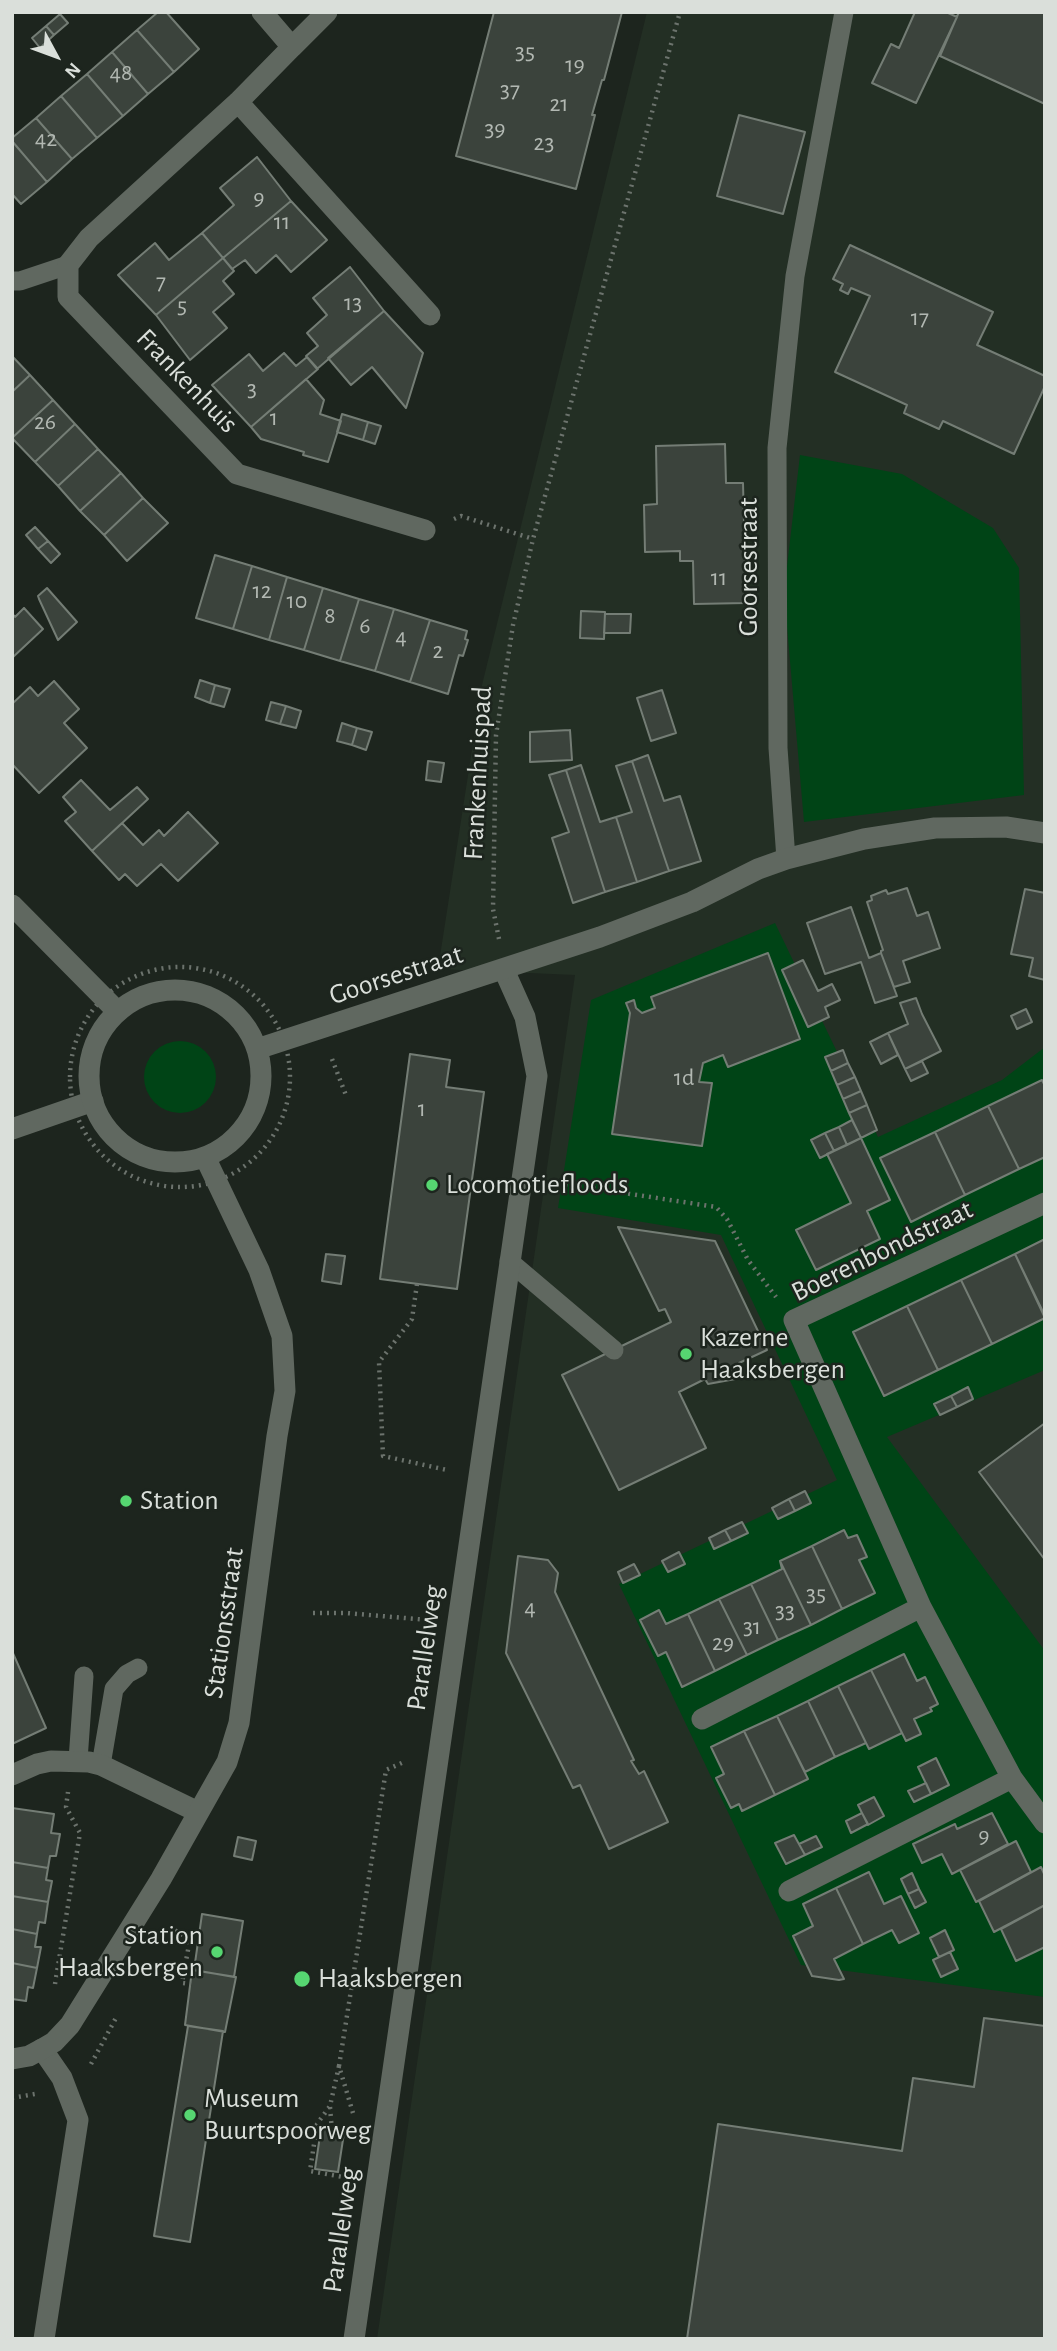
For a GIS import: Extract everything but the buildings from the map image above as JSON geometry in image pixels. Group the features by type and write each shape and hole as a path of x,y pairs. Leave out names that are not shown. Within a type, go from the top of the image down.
{"street":[{"path":"262,12 292,47"},
{"path":"68,265 89,238 239,102 327,12"},
{"path":"239,102 430,315"},
{"name":"Frankenhuis","path":"68,265 68,297 237,474 425,530"},
{"name":"Goorsestraat","path":"257,1049 504,970 692,902 758,869 786,859 864,839 935,828 1006,827 1045,833"},
{"path":"12,905 111,1004"},
{"name":"Parallelweg","path":"354,2339 537,1076 525,1017 504,970"},
{"path":"83,1105 128,1148 146,1157 185,1161 205,1157 236,1136 252,1113 260,1086 261,1067 249,1031 238,1016 223,1004 206,995 169,989 111,1004"},
{"path":"83,1105 95,1043 111,1004"},
{"path":"12,1129 83,1105"},
{"name":"Stationsstraat","path":"42,2049 54,2042 70,2025 161,1879 227,1762 239,1723 285,1391 282,1336 259,1270 205,1157"},
{"name":"Boerenbondstraat","path":"1045,1203 794,1320 921,1607 1012,1777 1045,1823"},
{"path":"702,1719 921,1607"},
{"path":"12,1775 37,1764 64,1760 89,1762 198,1812"},
{"path":"789,1891 1012,1777"},
{"path":"12,2059 29,2056 42,2049 62,2078 78,2120 44,2339"}],"lane":[{"name":"Goorsestraat","path":"786,859 778,748 777,448 795,276 844,12"},
{"path":"12,281 20,281 68,265"},
{"path":"509,1261 614,1350"},
{"path":"89,1762 114,1689 127,1674 138,1668"},
{"path":"84,1676 89,1762"}],"path":[{"name":"Frankenhuispad","path":"504,970 493,909 496,735 513,625 533,539 680,12"},
{"path":"425,530 461,516 533,539"},
{"path":"193,968 239,984 258,999 273,1018 283,1040 289,1061 289,1082 287,1104 279,1124 254,1158 218,1181 196,1186 151,1184 111,1163 95,1148 82,1129 83,1105 70,1088 74,1049 80,1030 91,1012 111,1004 123,983 145,972 193,968"},
{"path":"337,1071 347,1098"},
{"path":"522,1177 716,1207 727,1219 748,1260 794,1320"},
{"path":"417,1284 412,1319 379,1362 383,1456 456,1472"},
{"path":"313,1613 433,1620"},
{"path":"332,2131 330,2106 339,2066 386,1770 409,1760"},
{"path":"53,1995 80,1833 66,1807 68,1790 89,1762"},
{"path":"169,1927 190,1938 182,1983 191,1984"},
{"path":"339,2066 353,2111 351,2124"},
{"path":"330,2106 317,2124 310,2171 343,2177"},
{"path":"341,2190 345,2164"}],"shaded area":[{"path":"647,12 1045,12 1045,2339 377,2339 575,975 438,969 482,685"}],"green space":[{"path":"800,455 902,474 993,528 1019,568 1024,795 804,822 784,592"},
{"path":"775,923 878,1137 1002,1080 1045,1047 1045,1370 887,1437 1045,1651 1045,1997 801,1965 619,1584 837,1480 721,1235 558,1208 591,1000"},
{"path":"180,1041 200,1047 210,1057 216,1077 210,1097 200,1107 180,1113 160,1107 150,1097 144,1077 150,1057 160,1047"}],"place":[{"name":"Locomotiefloods","path":"432,1185"},
{"name":"Kazerne Haaksbergen","path":"686,1354"},
{"name":"Station","path":"126,1501"},
{"name":"Station Haaksbergen","path":"217,1952"},
{"name":"Haaksbergen","path":"302,1979"},
{"name":"Museum Buurtspoorweg","path":"190,2115"}]}
